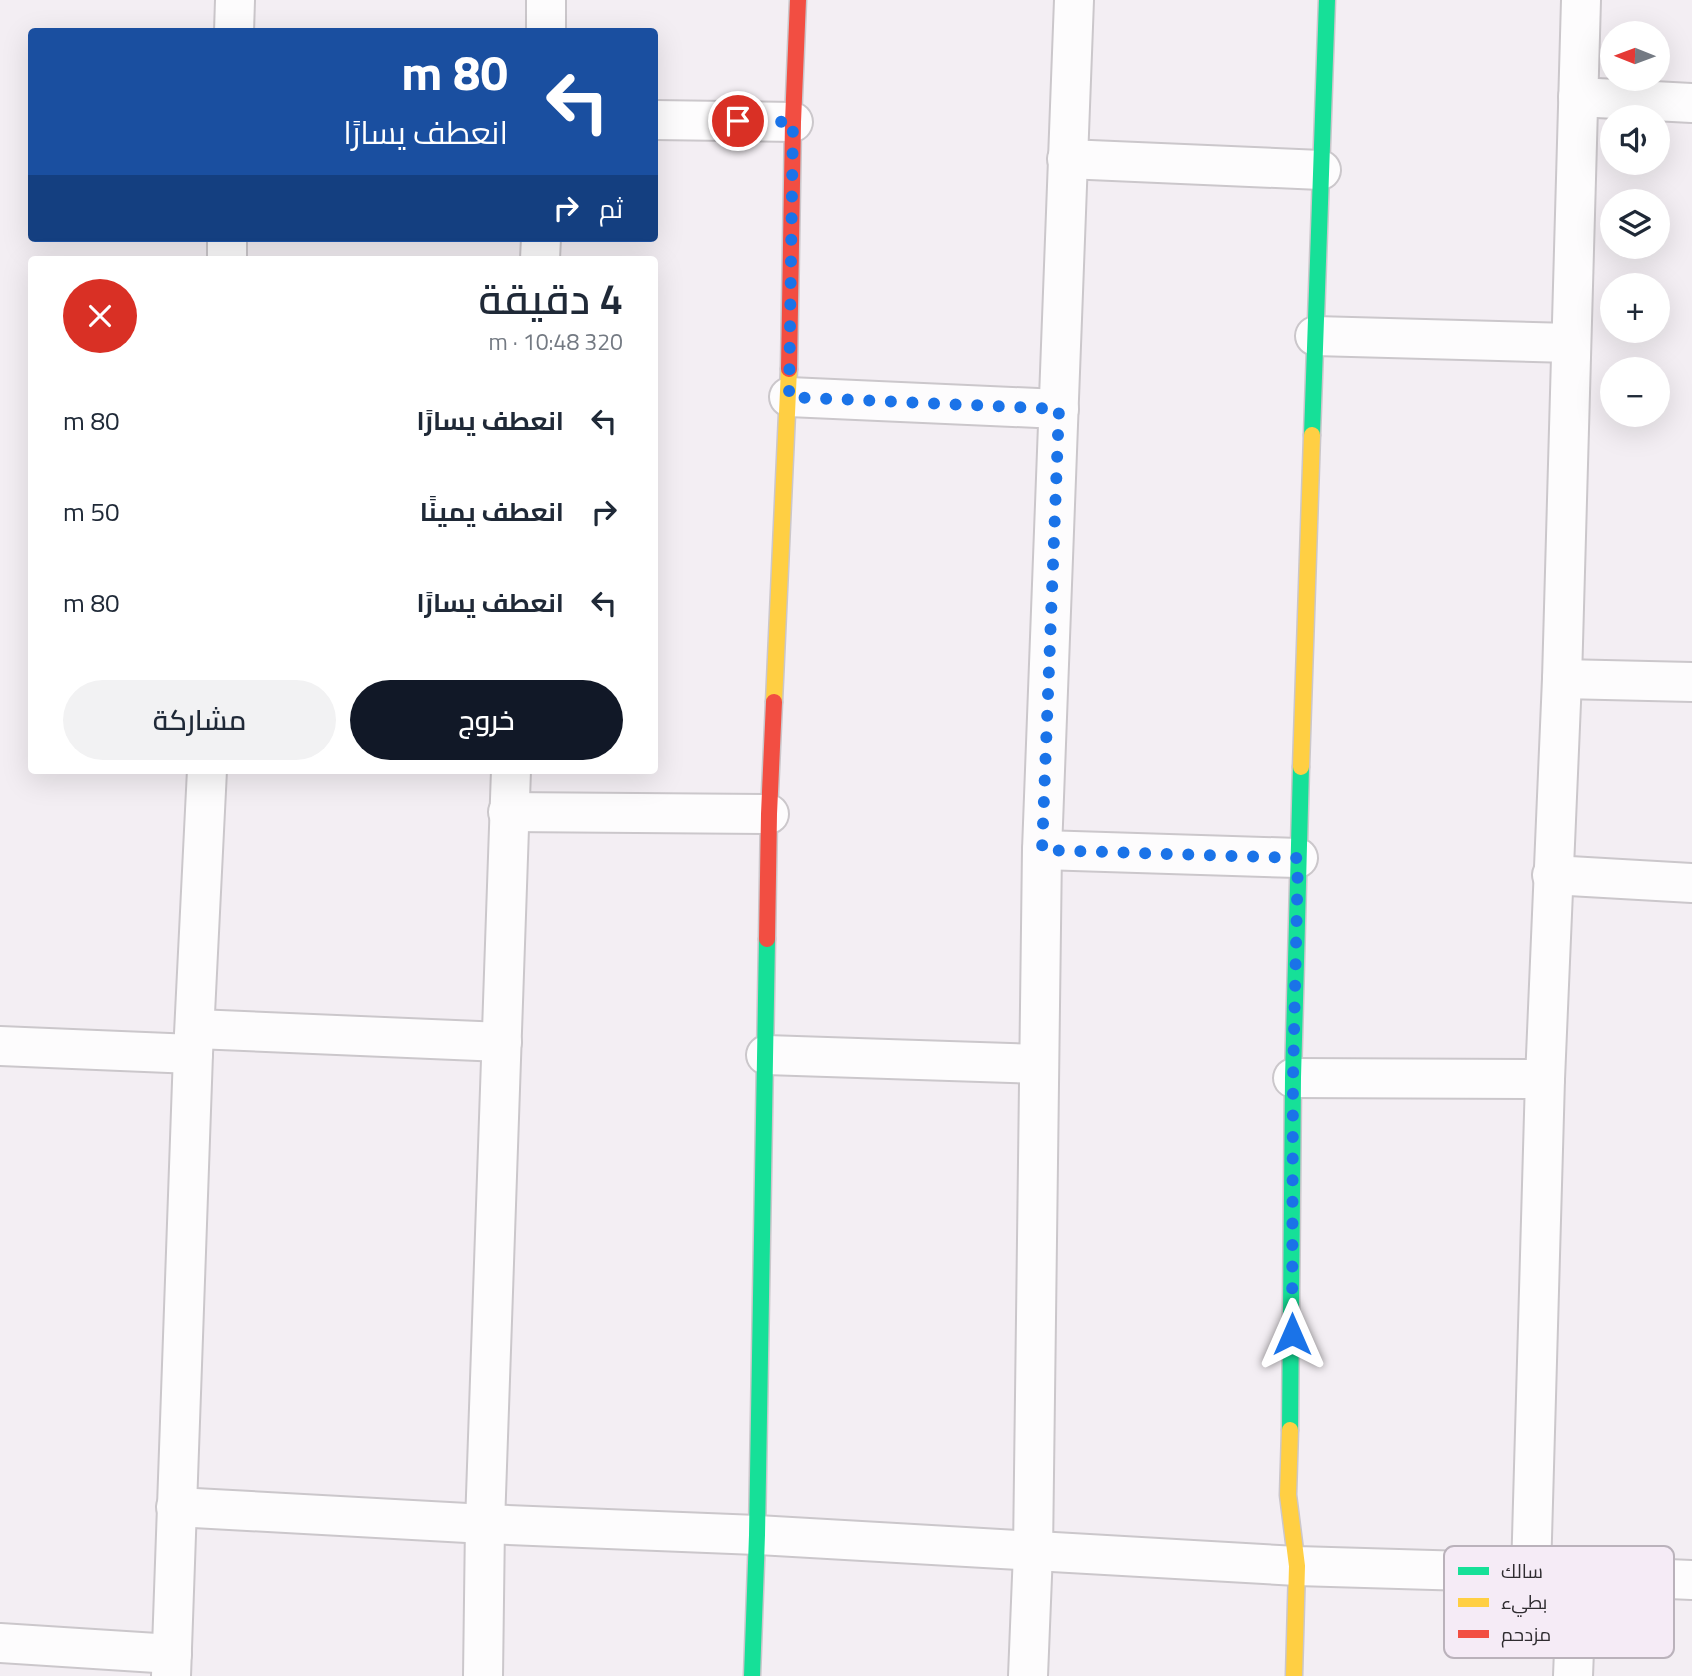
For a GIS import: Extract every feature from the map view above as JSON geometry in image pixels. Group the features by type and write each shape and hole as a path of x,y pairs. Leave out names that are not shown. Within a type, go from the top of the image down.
{"street":[{"path":"234,28 235,0"},
{"path":"546,0 546,28"},
{"path":"752,1676 757,1535 769,814 789,397 793,122 798,0"},
{"path":"1028,1676 1042,850 1074,0"},
{"path":"1294,1676 1297,1566 1288,1495 1293,1078 1327,0"},
{"path":"1532,1546 1552,875 1562,679 1581,0"},
{"path":"1578,97 1692,103"},
{"path":"658,120 793,122"},
{"path":"1068,159 1321,170"},
{"path":"1315,336 1570,342"},
{"path":"789,397 1059,409"},
{"path":"1562,679 1692,682"},
{"path":"0,1643 171,1665 206,774"},
{"path":"484,1676 485,1524 511,774"},
{"path":"508,812 769,814"},
{"path":"1042,850 1298,858"},
{"path":"1552,875 1692,883"},
{"path":"0,1045 195,1041 502,1042"},
{"path":"766,1055 1039,1064"},
{"path":"1293,1078 1545,1079"},
{"path":"176,1507 485,1524 757,1535 1297,1566 1444,1570"},
{"path":"1674,1579 1692,1580"},
{"path":"1573,1676 1574,1658"}],"traffic: fast":[{"path":"1312,435 1327,0"},
{"path":"1290,1430 1293,1078 1301,767"},
{"path":"752,1676 757,1535 767,939"}],"traffic: slow":[{"path":"774,702 789,369"},
{"path":"1301,767 1312,435"},
{"path":"1290,1430 1288,1495 1297,1566 1294,1676"}],"traffic: jam":[{"path":"789,369 798,0"},
{"path":"767,939 774,702"}],"route":[{"path":"738,121 793,122 789,397 1059,409 1042,850 1298,858 1293,1078 1292,1334"}]}
